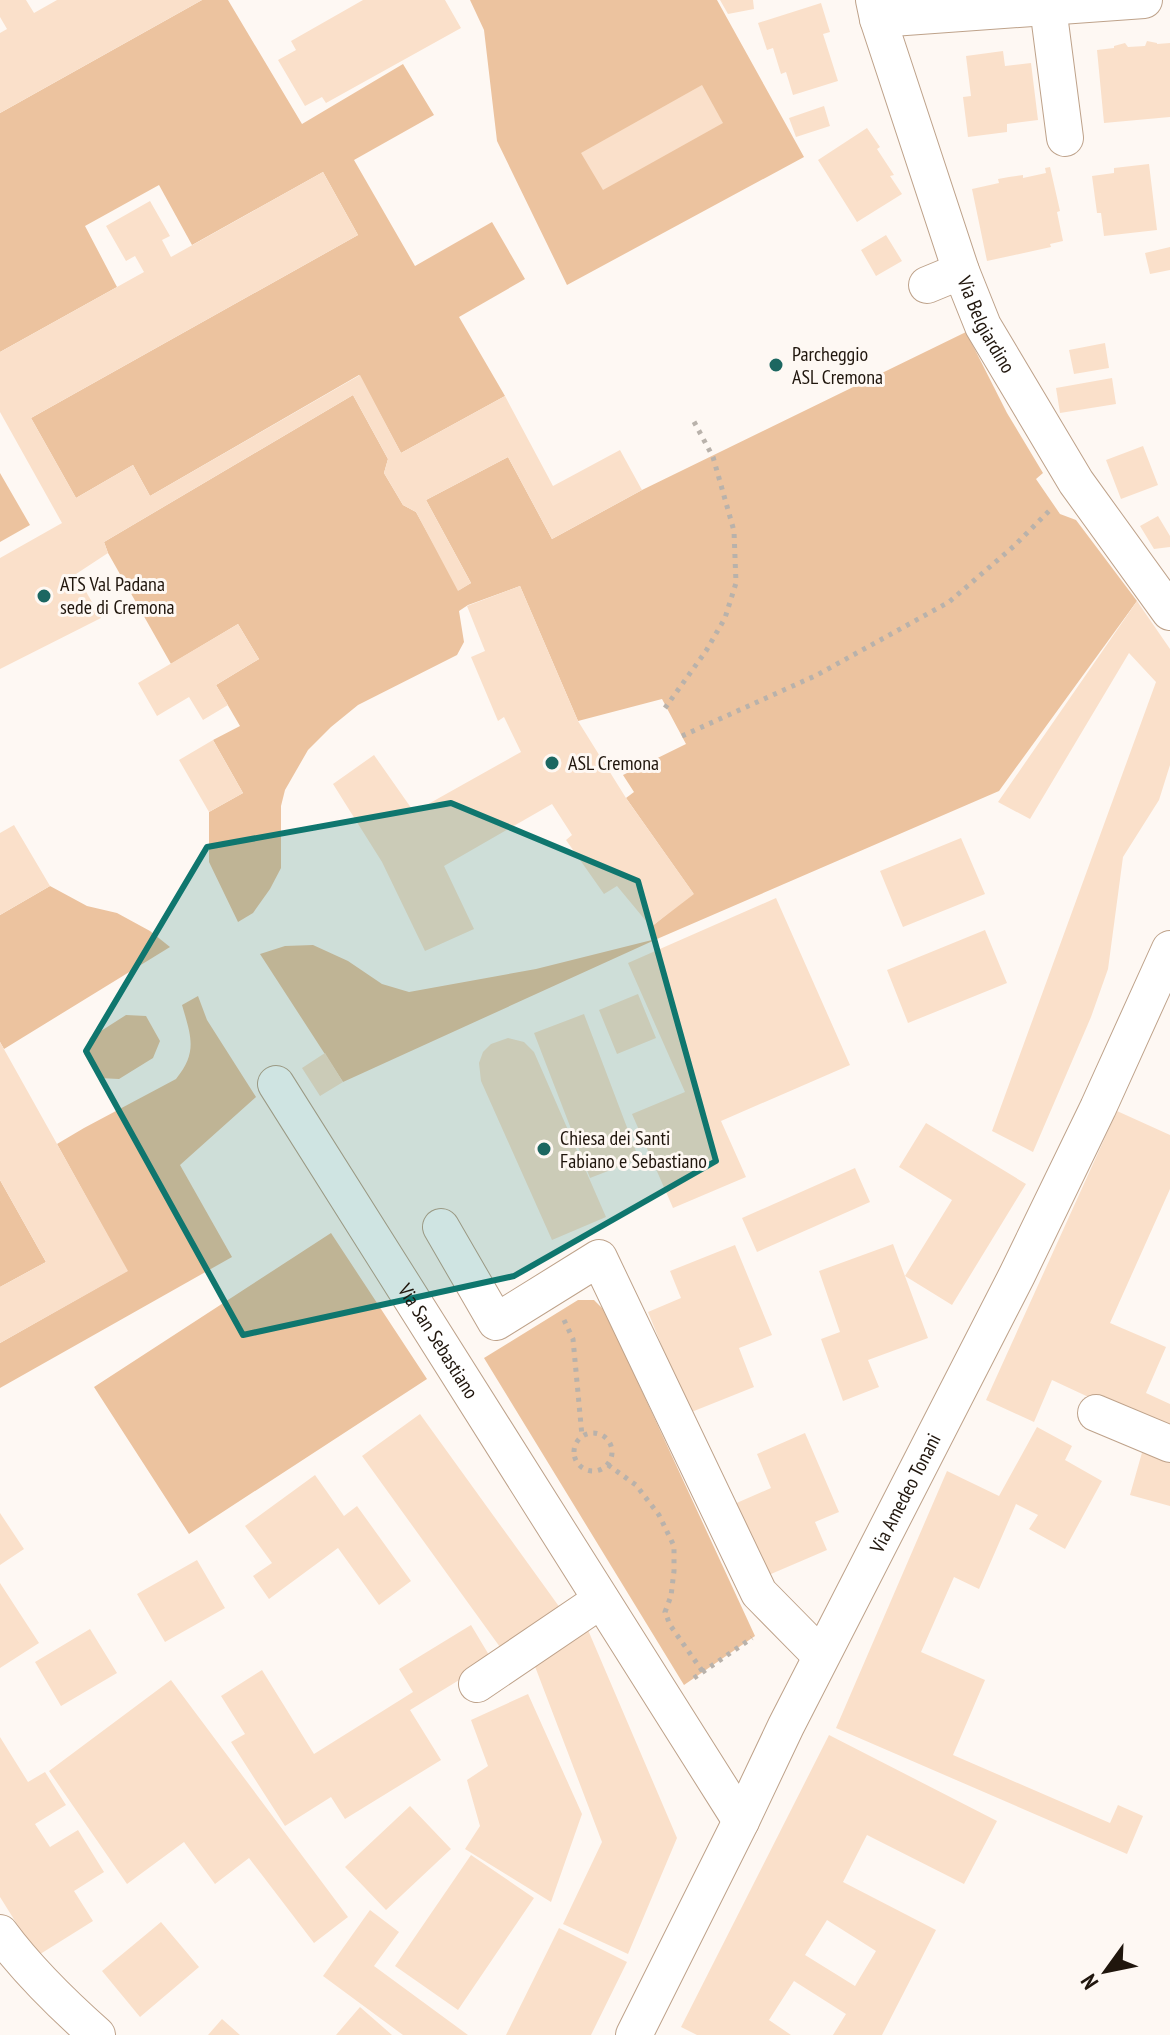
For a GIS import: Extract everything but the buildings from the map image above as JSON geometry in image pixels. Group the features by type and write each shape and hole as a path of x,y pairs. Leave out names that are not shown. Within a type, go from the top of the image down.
{"street":[{"path":"876,10 1048,7 1144,0"},
{"path":"1048,7 1065,138"},
{"name":"Via Belgiardino","path":"876,10 961,271 983,326 1076,482 1170,612"},
{"path":"927,285 961,271"},
{"name":"Via Amedeo Tonani","path":"634,2035 821,1656 1017,1275 1170,949"},
{"name":"Via San Sebastiano","path":"276,1084 741,1821"},
{"path":"441,1227 496,1322 599,1258 759,1593 821,1656"},
{"path":"1096,1413 1170,1444"},
{"path":"477,1684 601,1600"},
{"path":"0,1933 17,1956 97,2035"}],"path":[{"path":"665,708 706,651 725,618 736,583 734,531 713,457 692,418"},
{"path":"682,736 817,675 949,602 1014,546 1076,482"},
{"path":"573,1339 582,1436"},
{"path":"594,1433 606,1437 612,1447 611,1460 603,1469 590,1471 579,1465 574,1453 582,1436 594,1433"},
{"path":"608,1465 636,1485 659,1515 674,1546 673,1583 665,1612 670,1625 703,1672"},
{"path":"664,1699 782,1616"}],"highlighted area":[{"path":"451,803 638,881 716,1161 514,1276 243,1335 86,1051 207,847"}],"shaded area":[{"path":"202,0 228,0 302,124 403,64 434,115 354,160 415,266 492,222 525,279 459,317 505,396 401,453 359,375 150,496 133,465 76,498 31,418 358,235 323,172 192,245 159,185 85,226 117,287 0,352 0,113"},
{"path":"470,0 717,0 804,157 567,285 497,141 484,30"},
{"path":"966,332 1007,413 1043,473 1036,479 1060,514 1076,520 1137,601 999,791 657,939 343,1082 260,954 285,946 313,945 348,961 382,984 409,992 536,969 656,939 651,927 693,893 626,798 634,792 623,775 686,744 662,699 578,721 520,586 468,605 459,611 464,642 457,655 358,705 308,750 285,790 281,806 281,868 253,913 238,922 209,862 209,812 243,793 213,740 240,726 216,685 259,659 238,624 171,664 104,542 353,395 388,459 384,473 403,505 416,512 459,590 471,583 426,500 508,457 552,539 642,490"},
{"path":"0,473 30,525 0,542"},
{"path":"50,886 87,906 117,913 150,931 170,947 4,1049 0,1042 0,915"},
{"path":"198,996 207,1020 256,1097 180,1165 232,1257 0,1388 0,1343 127,1271 57,1144 176,1079 187,1060 191,1044 182,1005"},
{"path":"126,1015 146,1016 160,1041 153,1058 119,1079 99,1078 84,1054 90,1038"},
{"path":"0,1180 46,1262 0,1287"},
{"path":"331,1233 427,1379 189,1534 94,1387"},
{"path":"578,1300 594,1300 605,1311 755,1636 684,1685 484,1358"}],"place":[{"name":"Parcheggio ASL Cremona","path":"776,365"},
{"name":"ATS Val Padana sede di Cremona","path":"44,596"},
{"name":"ASL Cremona","path":"552,763"},
{"name":"Chiesa dei Santi Fabiano e Sebastiano","path":"544,1149"}]}
